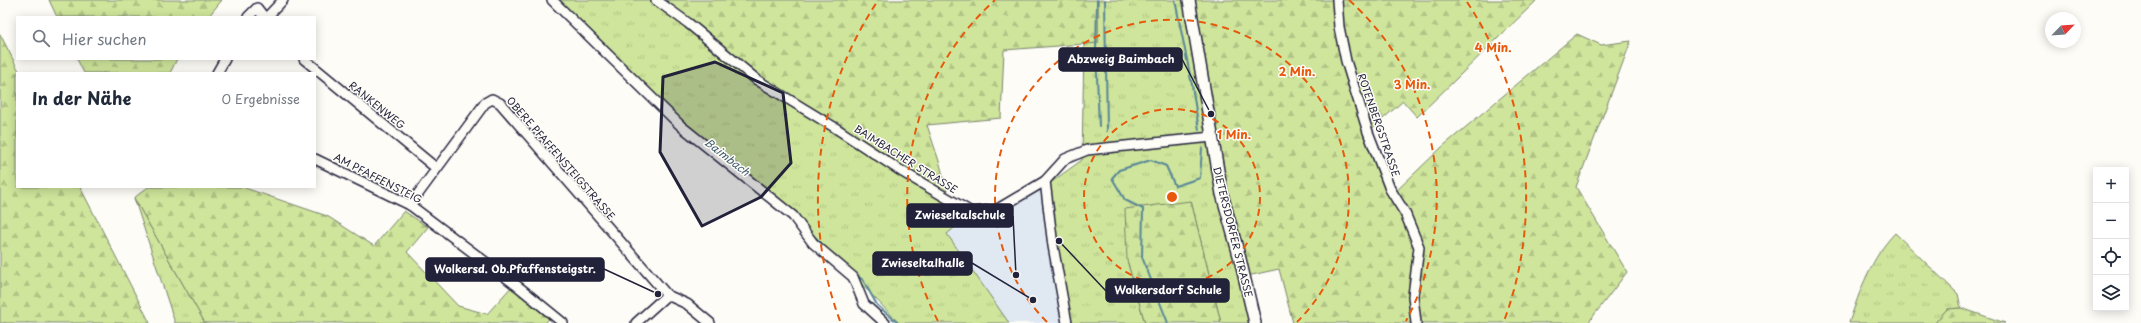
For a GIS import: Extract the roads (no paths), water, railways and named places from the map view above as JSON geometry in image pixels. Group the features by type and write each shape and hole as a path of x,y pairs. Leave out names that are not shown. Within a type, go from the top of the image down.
{"street":[{"path":"267,16 283,0"},
{"path":"552,0 681,126 794,216 813,243 853,277 864,304 885,323"},
{"name":"BAIMBACHER STRASSE","path":"656,0 688,23 757,80 834,127 901,171 971,212 996,210 1045,181 1065,159 1087,150 1212,137"},
{"name":"DIETERSDORFER STRASSE","path":"1189,0 1206,94 1207,116 1222,194 1240,259 1255,323"},
{"name":"ROTENBERGSTRASSE","path":"1337,0 1339,27 1346,62 1368,132 1390,190 1405,213 1419,247 1412,296 1416,323"},
{"path":"249,16 257,8 265,16"},
{"path":"218,72 224,60"},
{"name":"RANKENWEG","path":"305,60 436,168"},
{"name":"OBERE PFAFFENSTEIGSTRASSE","path":"410,205 485,103 492,99 500,103 667,295 687,304 710,323"},
{"name":"AM PFAFFENSTEIG","path":"316,159 410,205 514,283 563,323"},
{"path":"1045,181 1053,246 1067,323"},
{"path":"636,323 667,295"}],"waterway":[{"path":"1097,0 1096,51 1099,126"},
{"path":"1105,0 1107,131"},
{"path":"1175,0 1192,85 1199,130"},
{"path":"1168,323 1142,257 1143,209 1125,200 1112,178 1119,170 1151,160 1166,166 1175,186 1200,178 1202,148"},
{"name":"Baimbach","path":"809,231 827,249"},
{"name":"Baimbach","path":"856,275 863,280 877,305 898,323"}],"place":[{"name":"Abzweig Baimbach","path":"1211,114"},
{"name":"Wolkersdorf Schule","path":"1059,241"},
{"name":"Zwieseltalschule","path":"1016,275"},
{"name":"Wolkersd. Ob.Pfaffensteigstr.","path":"658,294"},
{"name":"Zwieseltalhalle","path":"1033,300"}]}
